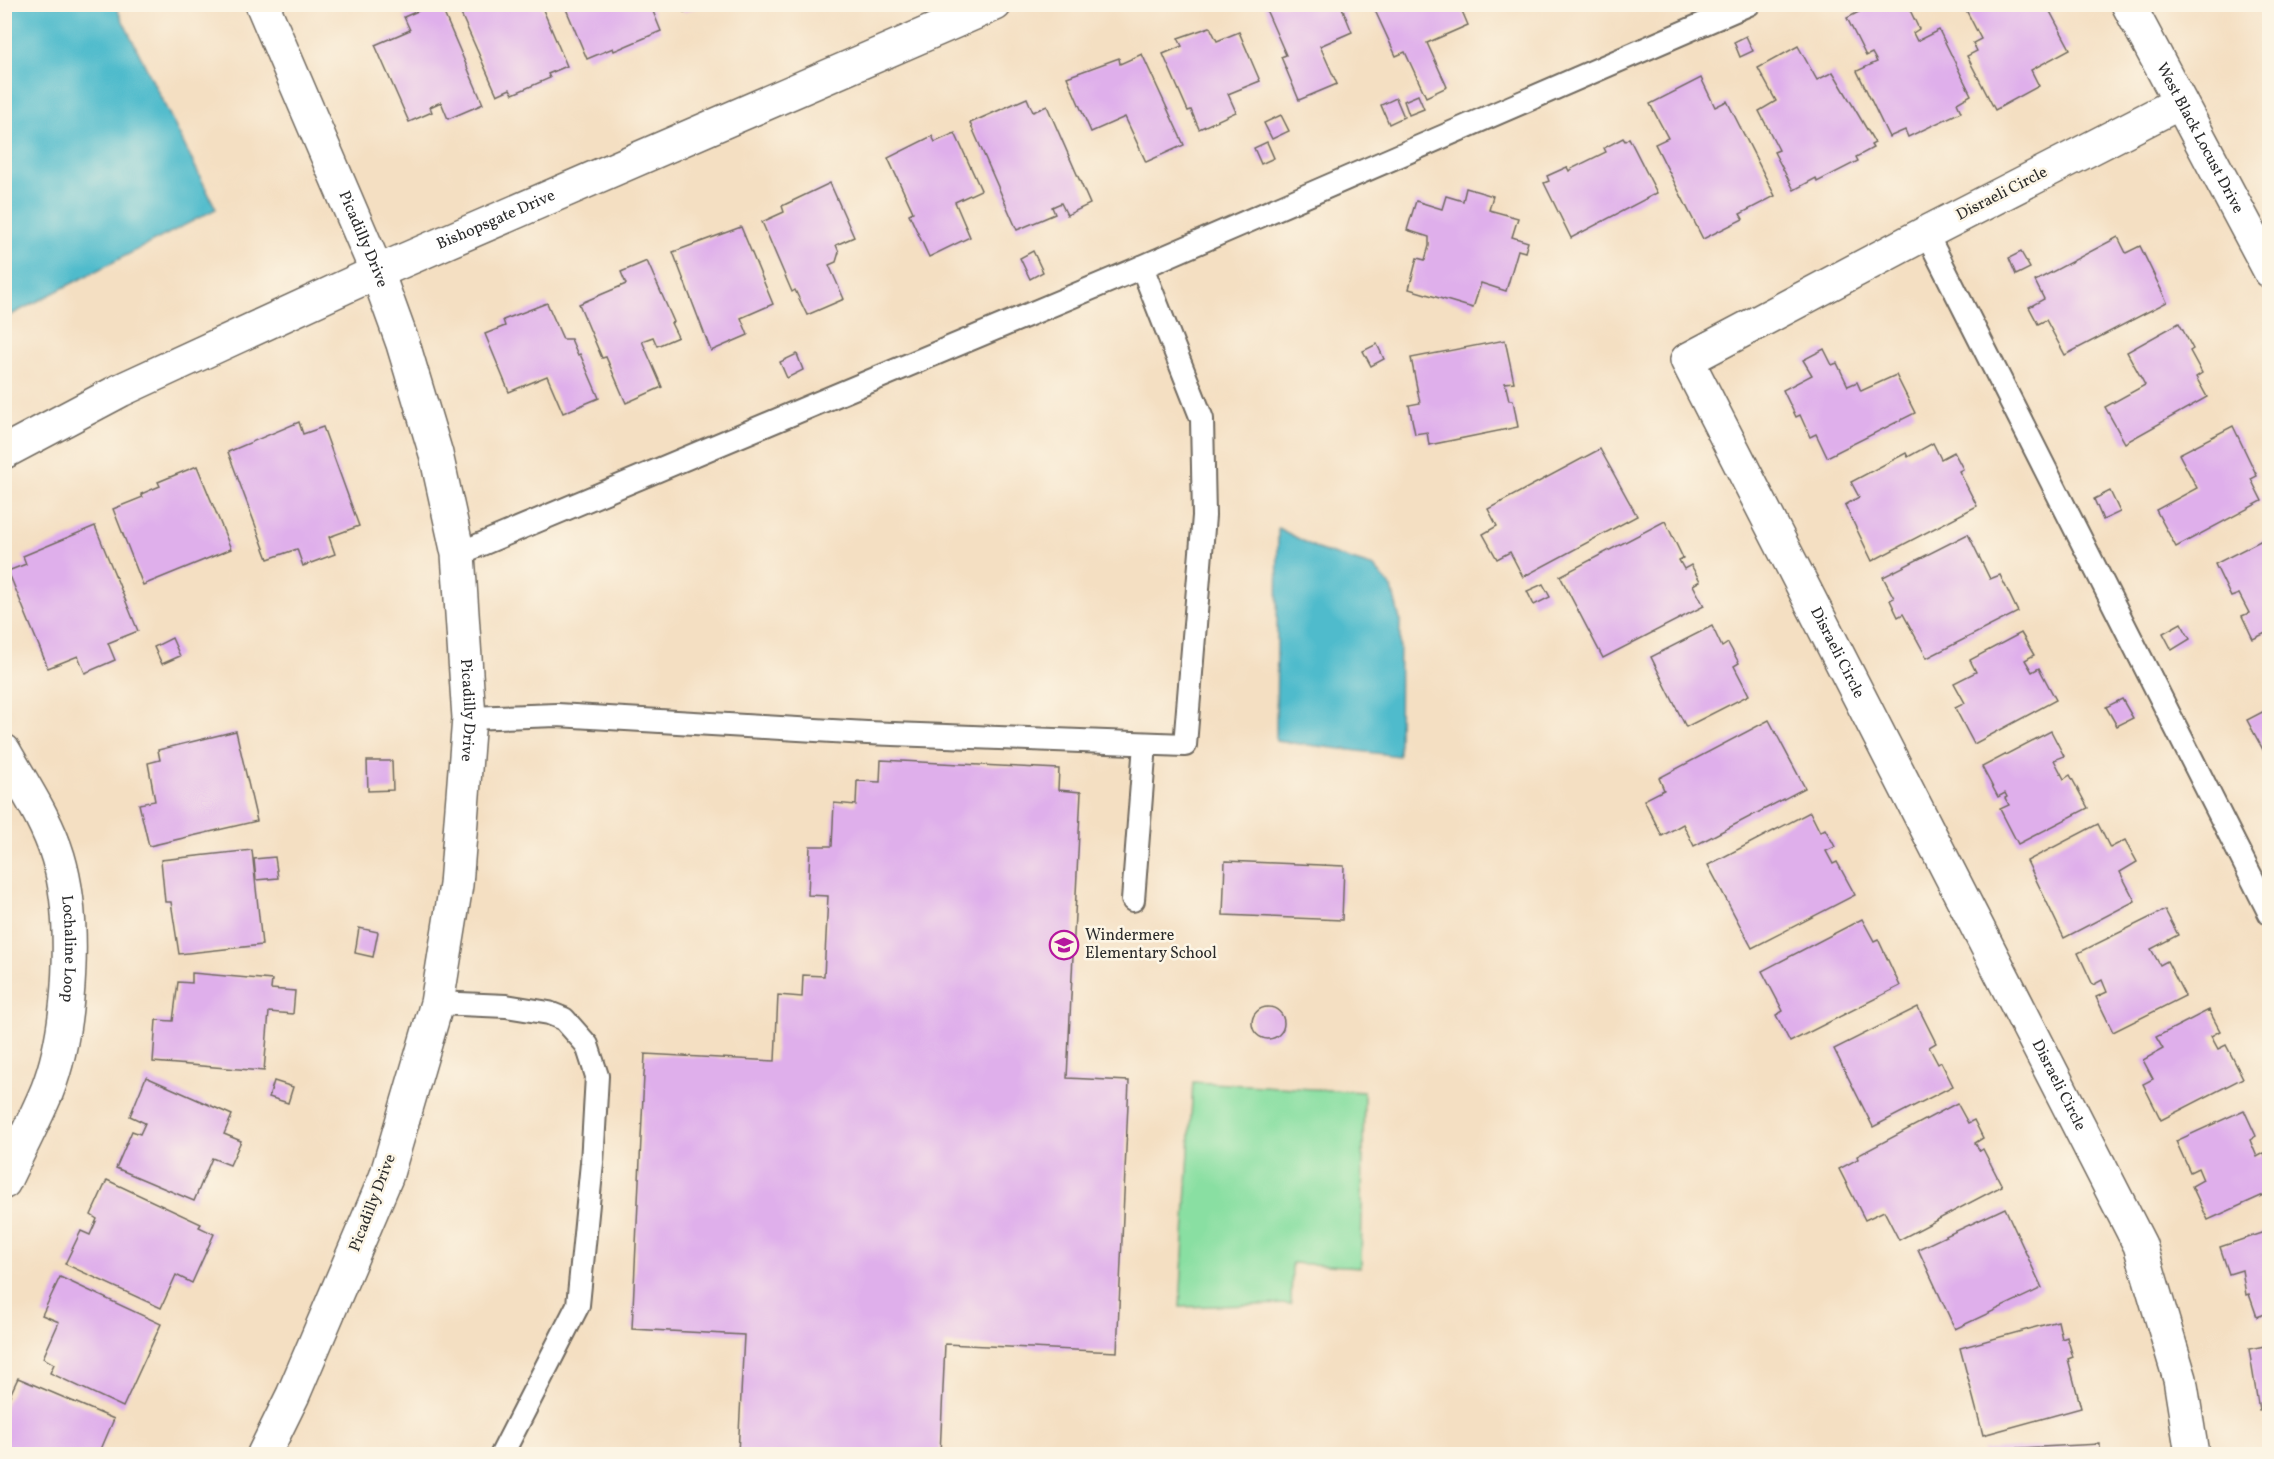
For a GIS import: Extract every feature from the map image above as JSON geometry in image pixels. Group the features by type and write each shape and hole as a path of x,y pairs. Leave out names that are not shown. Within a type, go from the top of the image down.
{"street":[{"name":"Bishopsgate Drive","path":"4,452 121,390 377,272 995,4"},
{"name":"West Black Locust Drive","path":"2128,4 2270,271"},
{"name":"Picadilly Drive","path":"264,1455 293,1395 386,1177 437,1003 456,885 469,718 458,554 436,454 403,344 377,272 270,7"},
{"name":"Disraeli Circle","path":"2179,103 1926,232 1687,360 2140,1245 2180,1379 2192,1455"},
{"name":"Lochaline Loop","path":"4,751 31,799 58,857 68,912 69,978 61,1038 47,1089 4,1182"}],"lane":[{"path":"458,554 1142,267 1749,4"},
{"path":"1926,232 2270,914"},
{"path":"469,718 557,716 867,733 1185,745 1204,516 1202,419 1142,267"},
{"path":"1133,900 1145,744"},
{"path":"437,1003 506,1006 549,1013 564,1019 587,1045 597,1076 591,1174 578,1305 502,1455"}],"green space":[{"path":"1193,1082 1364,1092 1361,1267 1292,1263 1291,1304 1180,1307"}],"water":[{"path":"5,4 115,5 216,209 5,318"},
{"path":"1278,528 1320,550 1374,567 1392,588 1400,620 1399,756 1276,741"}],"building":[{"path":"434,4 440,4 483,104 448,119 441,102 430,107 432,112 409,122 375,45 410,30 404,17"},
{"path":"564,4 650,4 661,31 614,51 613,48 587,59"},
{"path":"680,4 703,4 703,5 684,12"},
{"path":"1372,4 1459,4 1468,25 1427,43 1447,87 1426,97 1405,52 1396,56"},
{"path":"1874,4 1907,4 1919,29 1913,33 1917,41 1939,30 1971,95 1957,103 1961,112 1908,137 1905,130 1889,137 1857,71 1877,62 1872,53 1866,56 1847,18"},
{"path":"1963,4 2046,4 2070,49 2031,70 2039,86 1995,110 1967,56 1977,51 1973,43 1981,39"},
{"path":"457,5 541,5 567,66 548,74 550,78 513,94 510,89 497,95"},
{"path":"1264,5 1341,5 1352,32 1320,46 1337,84 1299,100 1281,57 1286,55"},
{"path":"1210,27 1217,41 1239,32 1260,81 1228,94 1236,112 1199,129 1191,110 1188,111 1163,54 1182,46 1178,38"},
{"path":"1746,36 1753,51 1740,57 1734,42"},
{"path":"1798,46 1817,80 1833,72 1875,143 1871,145 1873,148 1856,157 1858,161 1817,182 1816,178 1794,190 1774,152 1779,150 1759,111 1776,101 1758,68"},
{"path":"1142,54 1184,145 1146,162 1125,117 1091,132 1067,77 1119,58 1120,64"},
{"path":"1701,78 1715,107 1727,101 1775,196 1740,214 1743,219 1703,239 1655,144 1668,138 1650,104"},
{"path":"1418,95 1424,109 1409,115 1404,101"},
{"path":"1027,98 1033,112 1047,106 1090,204 1067,215 1061,203 1052,207 1055,214 1017,230 970,123"},
{"path":"1396,98 1404,117 1389,124 1381,105"},
{"path":"1281,115 1289,131 1272,139 1264,123"},
{"path":"955,133 981,190 955,202 970,237 929,257 909,214 913,212 888,158 932,136 935,142"},
{"path":"1623,138 1625,141 1629,138 1657,193 1571,238 1544,183 1549,181 1547,176 1567,167 1569,171 1606,152 1604,148"},
{"path":"1267,142 1274,158 1261,164 1254,148"},
{"path":"830,183 854,237 836,245 839,252 836,262 829,265 844,299 807,315 795,290 792,292 762,222 784,212 782,206"},
{"path":"1466,188 1493,196 1489,210 1518,218 1512,237 1528,242 1525,252 1518,250 1506,291 1481,283 1473,308 1409,289 1417,258 1425,260 1429,246 1429,237 1407,230 1416,201 1442,209 1446,196 1463,201"},
{"path":"741,227 773,304 741,318 748,335 711,351 673,252"},
{"path":"2118,237 2126,253 2140,246 2167,302 2065,355 2046,320 2038,324 2029,307 2044,299 2035,281"},
{"path":"1033,251 1043,272 1030,279 1020,258"},
{"path":"2021,252 2030,268 2016,275 2009,258"},
{"path":"647,261 674,322 671,323 678,337 657,346 653,337 642,341 662,387 626,403 606,357 602,358 579,304 626,284 621,272"},
{"path":"547,303 563,339 571,339 578,355 580,354 599,398 563,413 547,376 509,392 485,334 505,326 503,320"},
{"path":"2179,323 2193,349 2190,351 2202,373 2196,377 2207,397 2125,443 2105,407 2145,385 2127,352"},
{"path":"1505,340 1514,382 1505,383 1509,400 1513,400 1518,427 1429,445 1427,432 1415,434 1409,405 1420,403 1411,358"},
{"path":"1377,344 1384,359 1371,366 1363,351"},
{"path":"1824,349 1832,365 1837,363 1848,386 1857,382 1861,391 1896,375 1915,413 1827,457 1816,434 1810,437 1800,415 1796,417 1783,390 1812,375 1803,360"},
{"path":"797,354 803,370 787,378 780,362"},
{"path":"299,422 303,434 323,427 359,526 329,537 335,554 303,566 297,549 268,559 228,452"},
{"path":"2233,426 2257,476 2251,479 2262,501 2176,547 2156,510 2197,488 2179,454"},
{"path":"1933,443 1941,459 1954,452 1963,469 1959,471 1977,506 1872,561 1845,505 1859,497 1851,482 1906,453 1908,457"},
{"path":"1600,449 1637,516 1523,577 1510,552 1497,559 1483,534 1497,526 1488,509"},
{"path":"197,466 231,549 143,585 113,509 143,497 141,494 160,486 158,482"},
{"path":"2110,491 2120,512 2103,520 2094,499"},
{"path":"1665,521 1683,558 1679,560 1684,569 1691,565 1700,581 1693,585 1704,606 1603,658 1560,576"},
{"path":"95,526 138,631 108,643 115,660 85,673 78,656 48,668 8,571 26,564 23,556"},
{"path":"1968,534 1990,579 2000,575 2018,612 1927,658 1903,614 1898,617 1890,600 1894,598 1883,577"},
{"path":"2270,536 2270,631 2253,639 2242,616 2249,613 2239,594 2231,597 2215,564"},
{"path":"1543,584 1550,597 1534,605 1527,591"},
{"path":"2181,623 2190,639 2172,650 2163,633"},
{"path":"1712,626 1722,647 1728,643 1739,663 1734,666 1749,695 1686,727 1651,657"},
{"path":"2021,633 2034,655 2025,660 2032,672 2039,668 2056,700 1974,744 1955,708 1965,703 1954,683 1976,672 1970,660"},
{"path":"172,638 180,656 162,664 154,647"},
{"path":"2122,699 2133,718 2117,726 2106,707"},
{"path":"2270,708 2270,756 2267,757 2247,720"},
{"path":"1769,720 1805,788 1694,846 1683,824 1662,836 1644,800 1664,790 1659,778"},
{"path":"236,731 257,821 149,846 139,804 155,801 148,763 160,760 158,750"},
{"path":"2051,731 2064,756 2054,760 2064,779 2070,775 2088,808 2018,844 2000,809 2009,805 2005,798 2007,797 2005,793 1998,797 1982,767"},
{"name":"Windermere Elementary School","path":"881,760 1059,769 1058,790 1081,792 1067,1078 1129,1081 1117,1352 945,1344 940,1454 738,1454 744,1335 632,1329 645,1054 775,1061 778,995 802,997 803,975 824,976 828,896 808,895 810,846 832,846 834,803 856,805 857,781 880,782"},
{"path":"367,761 392,761 393,790 368,791"},
{"path":"1810,812 1820,832 1825,829 1832,841 1835,847 1826,851 1833,864 1837,862 1855,895 1752,948 1708,865"},
{"path":"2098,824 2110,848 2125,840 2137,862 2120,872 2135,901 2064,938 2027,861"},
{"path":"252,850 262,945 179,954 171,902 165,902 161,860"},
{"path":"275,857 278,878 256,880 254,859"},
{"path":"1225,861 1344,866 1342,920 1223,915"},
{"path":"2165,910 2178,935 2151,949 2160,965 2167,961 2185,996 2113,1032 2096,997 2107,992 2102,980 2093,985 2078,953"},
{"path":"1862,919 1874,941 1878,939 1900,986 1790,1042 1776,1015 1783,1011 1762,971"},
{"path":"359,928 378,932 373,957 355,953"},
{"path":"192,973 272,980 271,989 295,991 293,1014 269,1012 264,1071 153,1062 156,1020 173,1021 178,982 192,983"},
{"path":"1268,1007 1279,1012 1284,1023 1279,1034 1268,1039 1257,1034 1252,1023 1257,1012"},
{"path":"1918,1007 1936,1043 1929,1047 1938,1064 1941,1062 1953,1086 1873,1127 1834,1049"},
{"path":"2209,1010 2220,1031 2211,1036 2218,1049 2226,1045 2243,1078 2161,1120 2143,1084 2153,1079 2143,1060 2163,1049 2156,1037"},
{"path":"146,1077 232,1115 224,1134 241,1141 230,1165 212,1158 194,1201 116,1168 132,1131 140,1134 145,1123 130,1116"},
{"path":"274,1081 293,1087 288,1103 269,1097"},
{"path":"1957,1103 1968,1123 1974,1120 1983,1138 1975,1143 1980,1151 1983,1149 2002,1186 1899,1240 1884,1211 1865,1220 1839,1169 1858,1159 1857,1156"},
{"path":"2244,1110 2256,1136 2250,1140 2257,1157 2264,1153 2270,1165 2270,1192 2208,1220 2192,1186 2203,1180 2198,1168 2190,1172 2176,1141"},
{"path":"107,1180 201,1224 199,1227 214,1234 192,1283 176,1275 161,1308 65,1264 81,1231 90,1235 97,1219 91,1215"},
{"path":"2005,1208 2042,1288 1955,1329 1918,1249"},
{"path":"2270,1230 2270,1312 2257,1317 2249,1294 2246,1295 2242,1270 2229,1274 2220,1247"},
{"path":"60,1277 161,1324 123,1407 50,1373 54,1364 43,1358 59,1322 42,1315"},
{"path":"2058,1321 2062,1339 2067,1337 2073,1357 2068,1359 2081,1408 1983,1435 1960,1348"},
{"path":"2270,1345 2270,1408 2259,1410 2249,1349"},
{"path":"18,1378 114,1419 99,1454 4,1454 4,1408"},
{"path":"2100,1444 2100,1454 1983,1454 1983,1450"}],"place":[{"name":"Windermere Elementary School","path":"1064,945"}]}
